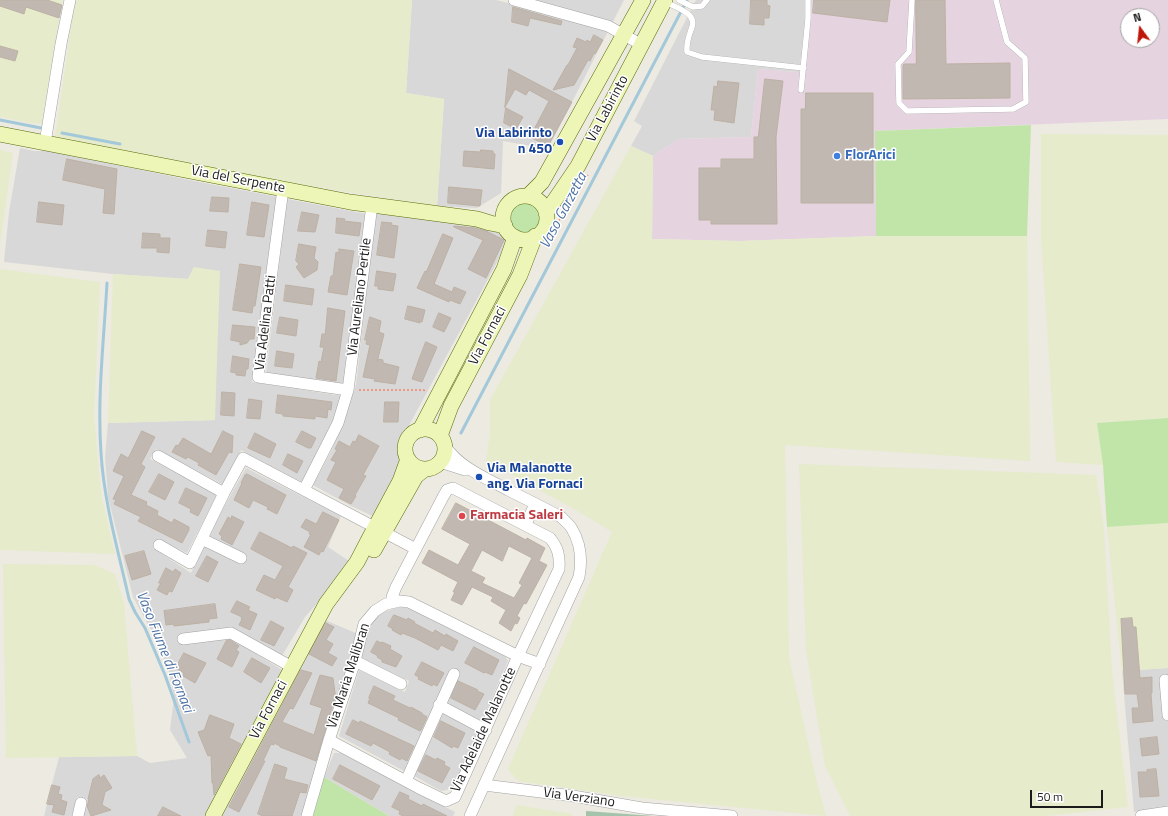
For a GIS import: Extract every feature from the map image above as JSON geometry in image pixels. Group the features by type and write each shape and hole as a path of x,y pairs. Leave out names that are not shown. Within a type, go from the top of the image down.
{"street":[{"path":"45,143 61,44 70,0"},
{"path":"514,0 608,26 642,45"},
{"name":"Via Labirinto","path":"528,196 542,182 643,0"},
{"name":"Via Labirinto","path":"546,213 578,166 642,45 673,2"},
{"name":"Via del Serpente","path":"0,134 372,205 508,224"},
{"name":"Via Adelina Patti","path":"284,189 258,377 348,390"},
{"name":"Via Fornaci","path":"380,529 408,459 405,448 406,441 410,435 420,430 504,269 508,224 507,205 514,199 522,196 528,196"},
{"path":"528,196 539,201 546,213"},
{"name":"Via Aureliano Pertile","path":"348,390 372,205"},
{"name":"Via Fornaci","path":"213,816 326,604 357,562 416,476 425,469 433,467 440,462 444,452 442,441 451,406 520,275 535,236 539,234 545,225 546,213"},
{"path":"508,224 527,239 535,236"},
{"path":"304,490 338,423 348,390"},
{"path":"420,430 429,429 437,433 442,441"},
{"name":"Via Adelaide Malanotte","path":"442,441 449,452 478,475"},
{"path":"158,456 224,493"},
{"path":"159,545 190,563 243,458 416,549"},
{"path":"408,459 415,466 425,469"},
{"name":"Via Adelaide Malanotte","path":"440,462 478,475 561,517 572,528 578,543 580,554 581,566 579,577 484,785"},
{"name":"Via Adelaide Malanotte","path":"446,801 455,797 518,656 559,569 560,557 557,547 550,538 526,524 453,488 447,490 396,587 392,597 393,602 409,602 518,656 540,664"},
{"path":"526,524 535,504"},
{"path":"202,539 242,558"},
{"name":"Via Maria Malibran","path":"306,816 355,661 364,624 376,611 386,604 393,602"},
{"path":"183,639 231,633 292,667"},
{"path":"355,661 401,684"},
{"path":"406,781 454,674"},
{"path":"1165,680 1168,716"},
{"path":"439,705 486,730"},
{"name":"Via Maria Malibran","path":"329,740 446,801"},
{"path":"470,816 484,785"},
{"name":"Via Verziano","path":"484,785 573,796 642,808 732,816"},
{"path":"78,816 81,803"},
{"path":"1141,816 1168,812"}],"lane":[{"path":"673,2 690,5 696,8 702,6 707,0"},
{"path":"801,90 808,18 808,0"},
{"path":"912,0 909,52 898,64 898,103 907,111 1013,109 1026,102 1025,58 1007,42 996,0"},
{"path":"673,2 691,16 694,22 687,37 687,52 702,57 804,68"}],"path":[{"path":"348,390 423,390 438,396"}],"shaded area":[{"path":"412,0 496,0 519,6 522,0 624,0 548,149 503,141 501,193 477,208 437,206 444,99 406,93"},
{"path":"696,0 813,0 798,72 758,69 751,137 679,139 653,156 631,146 642,126 634,121"},
{"path":"813,0 1168,0 1168,119 875,131 876,236 739,241 652,239 653,156 679,139 751,137 758,69 798,72"},
{"path":"20,148 34,151 49,151 278,197 252,382 342,396 340,411 302,482 241,450 224,485 156,449 150,459 217,495 187,553 158,539 153,548 191,573 205,545 242,564 247,558 208,535 246,468 341,516 328,547 352,563 305,617 282,656 236,629 178,637 180,643 229,637 282,670 241,759 208,816 83,816 87,799 77,797 72,816 44,816 59,757 137,756 150,763 187,758 170,730 174,697 169,672 157,641 133,597 108,497 105,457 108,423 215,420 194,267 188,279 113,274 4,262 9,212"},
{"path":"287,199 367,214 344,384 266,374"},
{"path":"375,213 489,227 509,240 406,431 398,476 377,518 351,506 313,485 332,450 356,385"},
{"path":"397,607 413,609 505,656 508,661 482,721 445,702 460,673 454,669 406,772 339,736 359,670 405,692 409,681 361,659 368,625 380,614"},
{"path":"325,620 358,634 321,749 302,816 220,816"},
{"path":"1168,668 1168,806 1134,812 1122,671"},
{"path":"444,711 480,729 452,789 441,791 411,774"},
{"path":"334,753 341,753 455,812 453,816 389,816 324,777"}],"green space":[{"path":"0,0 62,0 42,124 0,117"},
{"path":"75,0 412,0 406,93 444,99 437,206 199,169 55,138"},
{"path":"1031,125 1027,236 876,236 875,131"},
{"path":"1041,134 1168,135 1168,418 1098,423 1103,465 1056,462 1041,237"},
{"path":"631,146 653,156 652,239 739,241 876,236 1027,236 1030,461 785,445 789,657 816,779 826,816 621,796 518,781 508,769 612,532 576,510 486,461 490,433 490,400"},
{"path":"0,150 13,153 0,244"},
{"path":"522,202 528,202 538,209 541,218 540,224 534,231 528,234 522,234 512,227 509,221 509,215 516,205"},
{"path":"194,267 220,271 215,420 108,423 113,274 188,279"},
{"path":"0,269 100,282 94,416 101,494 115,554 0,550"},
{"path":"1168,418 1168,523 1107,527 1103,465 1097,423"},
{"path":"799,464 1096,475 1104,529 1112,672 1128,807 1047,816 850,816 825,766 806,650"},
{"path":"1168,523 1168,668 1122,671 1107,527"},
{"path":"3,564 94,565 115,574 124,604 137,756 6,758"},
{"path":"324,777 389,816 313,816"},
{"path":"516,805 572,814 572,816 513,816"},
{"path":"586,811 654,816 586,816"}],"building":[{"path":"0,0 47,0 62,5 59,18 26,7 24,14 0,6"},
{"path":"751,0 767,0 767,5 770,6 769,18 764,18 764,25 750,24"},
{"path":"814,0 890,0 887,22 813,13"},
{"path":"916,0 945,0 946,64 1010,63 1010,98 903,99 903,65 916,64"},
{"path":"513,7 562,21 561,25 530,18 528,26 512,22"},
{"path":"594,35 603,40 590,61 588,60 574,85 553,90 577,48 573,47 577,38 590,42"},
{"path":"0,46 18,51 15,61 0,57"},
{"path":"509,69 572,102 548,146 530,137 549,101 529,90 526,95 515,89 505,107"},
{"path":"765,79 783,81 776,137 777,224 711,224 711,220 699,220 699,168 721,168 721,159 754,159 754,137 758,137"},
{"path":"718,81 739,83 734,123 714,120 715,110 711,110 714,86 717,87"},
{"name":"FlorArici","path":"806,93 873,93 873,203 801,203 801,109 805,109"},
{"path":"506,108 523,117 516,129 504,123"},
{"path":"481,150 493,151 495,154 494,169 463,166 464,151 480,152"},
{"path":"67,159 117,169 114,214 103,213 105,189 63,180"},
{"path":"449,187 482,190 480,206 448,203"},
{"path":"212,197 229,198 228,212 210,211"},
{"path":"39,202 64,205 62,225 37,222"},
{"path":"252,202 269,205 264,237 247,235"},
{"path":"302,212 319,215 315,232 298,231"},
{"path":"337,218 345,219 344,221 361,223 359,236 336,233"},
{"path":"382,222 392,223 391,225 398,226 394,258 377,255"},
{"path":"454,226 475,228 486,231 504,240 486,278 468,269 483,240"},
{"path":"208,230 227,232 225,248 206,246"},
{"path":"143,233 160,234 160,238 170,238 169,253 157,252 157,248 142,248"},
{"path":"443,234 453,238 434,284 452,292 454,287 466,292 460,304 450,300 449,302 417,288"},
{"path":"299,244 316,247 314,258 318,262 317,270 304,278 296,267 299,264 296,261"},
{"path":"339,249 354,251 347,295 328,292 331,276 333,276 336,252 339,253"},
{"path":"240,264 261,267 255,306 253,306 252,313 233,310"},
{"path":"377,271 396,274 393,291 378,289 378,286 375,286"},
{"path":"286,285 314,289 312,305 284,301"},
{"path":"408,306 425,310 422,322 420,321 420,323 405,319"},
{"path":"328,308 345,311 336,381 316,378 319,361 321,362 324,347 320,347 322,334 325,334"},
{"path":"439,313 451,318 444,332 433,327"},
{"path":"280,317 298,320 296,336 277,333"},
{"path":"370,317 381,321 379,332 384,334 377,362 378,359 383,360 383,363 399,367 395,384 374,381 375,379 363,377 370,345 366,344 367,340 365,340"},
{"path":"233,325 255,327 254,339 250,339 247,343 240,345 240,342 231,340"},
{"path":"426,342 437,347 422,382 412,379"},
{"path":"277,351 294,354 292,368 275,366"},
{"path":"233,356 249,359 248,369 246,369 245,376 236,375 236,373 231,372"},
{"path":"222,392 235,393 234,416 221,415"},
{"path":"278,395 332,402 331,410 328,409 327,418 315,416 315,419 283,416 283,414 276,413"},
{"path":"249,399 262,401 260,419 247,418"},
{"path":"385,402 399,402 398,422 384,422"},
{"path":"142,431 155,437 141,464 145,467 131,495 147,502 146,505 158,511 157,515 172,523 174,519 189,527 189,530 182,543 138,521 141,517 114,504 116,500 113,499 124,476 113,471 121,454 128,458"},
{"path":"223,431 233,436 232,453 229,452 216,475 198,465 199,463 188,457 186,459 172,452 183,438 211,454"},
{"path":"302,431 316,438 311,448 296,442"},
{"path":"255,433 276,444 270,458 248,448"},
{"path":"359,435 379,446 363,475 366,476 351,504 339,498 344,489 327,480 336,462 331,460 337,450 335,449 339,441 350,447"},
{"path":"288,454 303,461 297,473 283,465"},
{"path":"159,474 174,482 165,500 149,492"},
{"path":"247,474 286,495 277,514 267,509 268,507 253,500 249,508 234,500 245,475"},
{"path":"186,488 207,498 198,516 190,512 191,509 179,503"},
{"path":"456,503 526,540 527,538 545,548 539,561 547,565 526,604 524,603 517,616 520,618 517,624 515,623 511,631 499,623 506,610 491,601 493,597 472,587 462,605 451,600 458,582 422,563 429,550 458,565 470,544 442,529","holes":["509,546 532,558 519,583 522,585 514,598 482,583 485,578 471,571 482,550 502,561"]},
{"path":"323,512 339,520 323,552 321,551 319,555 304,547 311,534 301,527 306,519 316,524"},
{"path":"232,516 244,522 232,545 221,539 222,536 219,534 228,517 231,519"},
{"path":"260,532 292,548 293,546 307,553 288,587 293,590 287,602 276,597 275,599 256,590 264,575 275,580 283,566 251,549"},
{"path":"144,551 151,574 132,580 125,556"},
{"path":"207,556 218,562 208,582 196,576"},
{"path":"166,568 173,572 175,569 181,573 172,592 169,591 167,595 157,590"},
{"path":"237,601 250,607 248,610 257,614 250,630 239,625 242,617 231,612"},
{"path":"215,604 217,618 209,619 209,622 174,626 174,624 166,625 164,611"},
{"path":"394,615 407,620 408,618 415,622 414,623 433,633 435,630 458,641 453,651 441,645 438,650 415,638 402,633 401,635 392,630 393,629 388,626"},
{"path":"1132,618 1133,627 1136,627 1140,678 1152,677 1151,694 1153,721 1133,723 1132,708 1139,708 1137,694 1125,694 1121,619"},
{"path":"271,621 284,628 274,646 261,640"},
{"path":"326,623 334,627 326,640 333,644 328,653 337,658 332,666 309,654"},
{"path":"230,640 239,646 236,650 239,652 232,667 217,659 226,641"},
{"path":"377,641 391,646 390,649 402,656 396,667 382,662 382,660 377,657 378,656 371,652"},
{"path":"474,647 499,660 492,675 485,672 484,673 465,663"},
{"path":"184,653 206,663 195,683 183,676 184,673 176,668"},
{"path":"252,658 270,668 261,683 244,672"},
{"path":"422,662 444,673 437,686 433,684 432,686 418,679 419,677 415,675"},
{"path":"301,670 312,673 293,709 290,708 282,722 314,735 322,708 310,704 320,675 333,678 336,694 316,761 280,747 274,743 274,745 271,744 263,761 265,761 239,812 229,807"},
{"path":"458,681 484,694 475,710 451,698"},
{"path":"374,686 395,696 393,700 410,708 411,707 427,717 421,730 420,731 398,720 399,718 368,703"},
{"path":"210,715 234,724 229,738 241,744 214,795 211,755 208,756 198,732 204,730"},
{"path":"353,720 359,723 360,721 414,746 407,761 401,758 400,760 389,754 390,752 373,743 371,746 346,734"},
{"path":"441,721 465,733 458,748 453,746 452,748 434,737"},
{"path":"1157,737 1159,754 1142,756 1140,739"},
{"path":"426,755 436,760 437,758 445,762 444,765 450,768 442,783 418,771"},
{"path":"275,764 287,768 284,779 308,785 306,793 300,792 292,816 263,816 258,814"},
{"path":"340,765 380,786 372,800 333,779"},
{"path":"1156,769 1159,796 1140,797 1138,772 1147,772 1147,770"},
{"path":"99,775 100,778 104,775 112,788 105,792 102,805 111,810 91,816 87,806 88,799 93,779"},
{"path":"52,785 60,787 58,794 62,795 61,800 67,802 64,815 52,812 54,805 47,804"},
{"path":"400,792 409,796 408,799 422,806 423,804 447,816 403,816 399,814 400,811 392,807"},
{"path":"163,807 181,816 158,816"}],"waterway":[{"name":"Vaso Garzetta","path":"461,433 687,0"},
{"name":"Vaso Fiume di Fornaci","path":"0,120 41,128"},
{"name":"Vaso Fiume di Fornaci","path":"62,133 120,144"},
{"name":"Vaso Fiume di Fornaci","path":"107,283 101,368 100,432 101,453 108,508 129,599 145,628 165,675 189,742"}],"place":[{"name":"Via Labirinto n 450","path":"560,142"},
{"name":"FlorArici","path":"837,156"},
{"name":"Via Malanotte ang. Via Fornaci","path":"479,477"},
{"name":"Farmacia Saleri","path":"462,516"}]}
